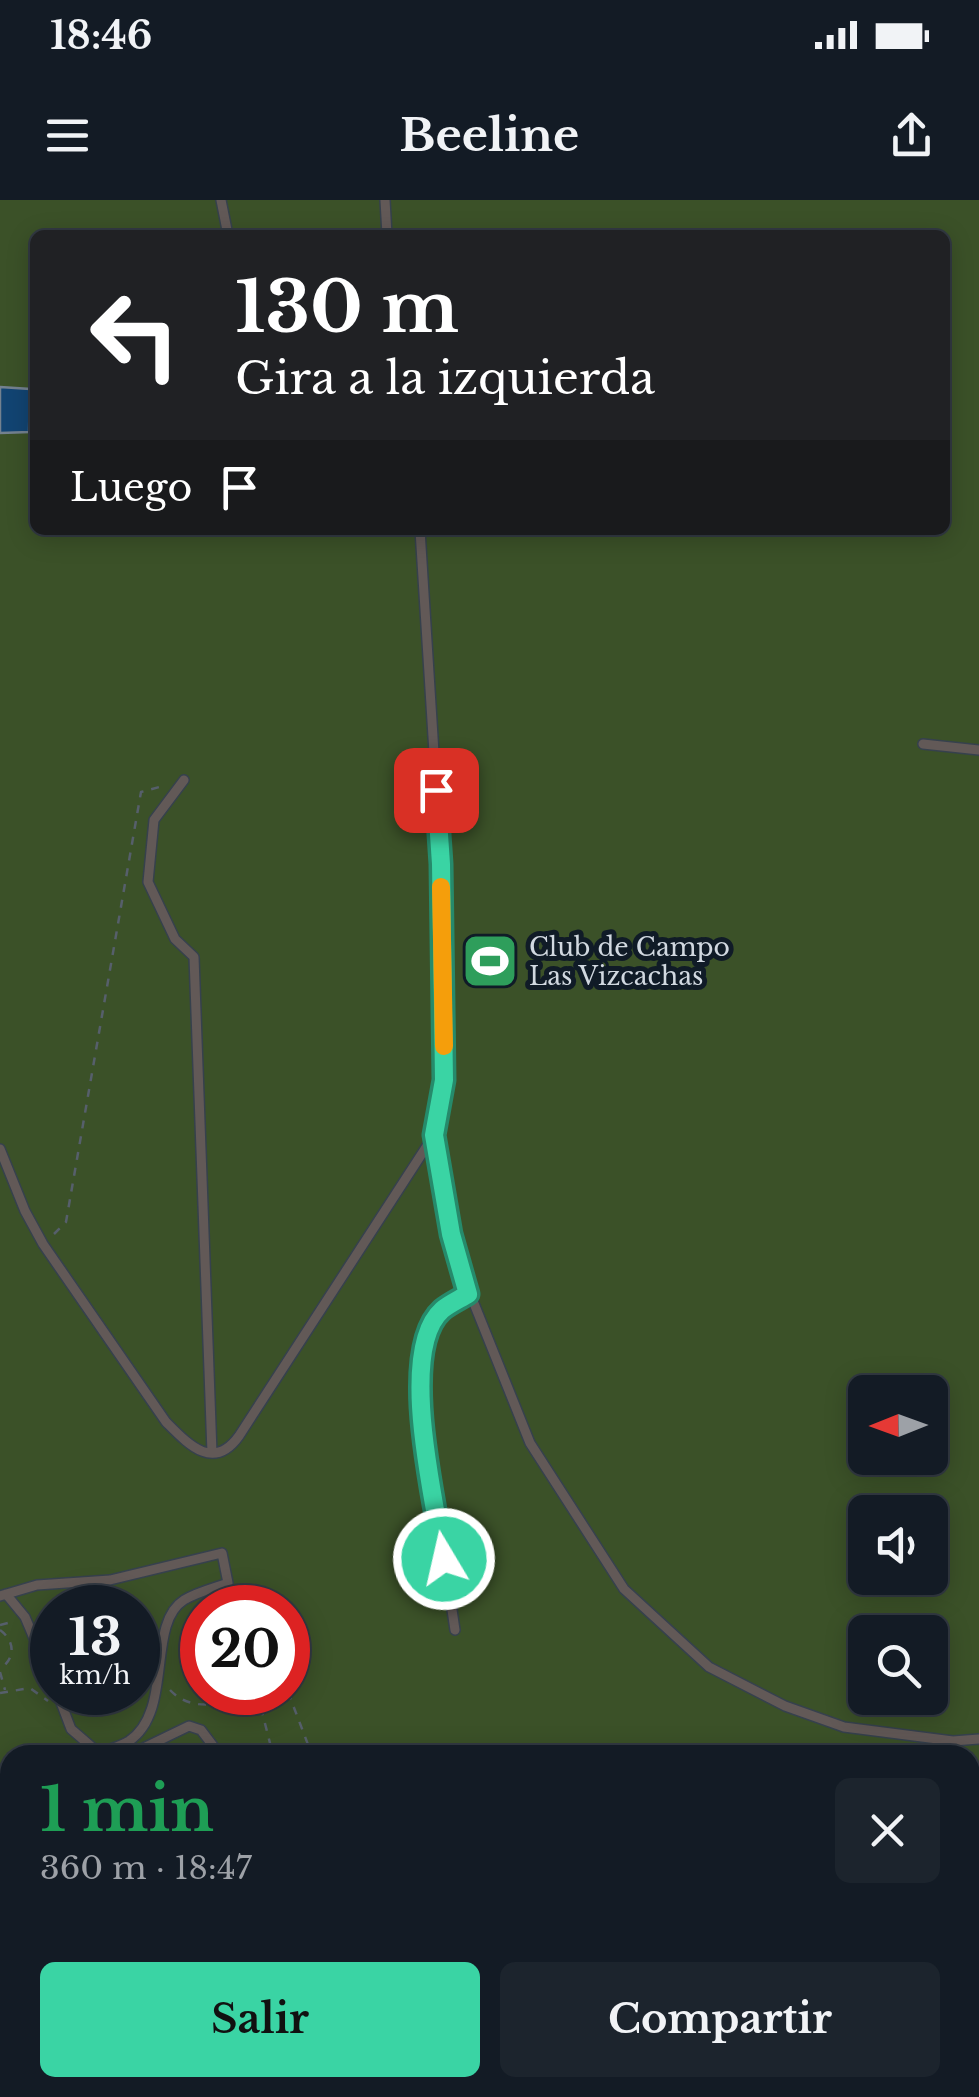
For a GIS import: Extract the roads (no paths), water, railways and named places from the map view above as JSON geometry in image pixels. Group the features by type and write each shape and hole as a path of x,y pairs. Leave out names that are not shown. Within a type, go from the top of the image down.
{"lane":[{"path":"220,200 227,230"},
{"path":"385,200 387,230"},
{"path":"420,535 441,864 444,1080 434,1135 451,1234 468,1294 530,1443 624,1590 709,1667 785,1706 844,1726 953,1741 979,1738"},
{"path":"922,744 979,750"},
{"path":"184,780 154,820 148,882 175,939 194,956 212,1453"},
{"path":"0,1149 43,1244 166,1422 190,1447 212,1453 231,1447 434,1135"},
{"path":"455,1630 420,1394 422,1360 430,1328 441,1310 468,1294"},
{"path":"30,1632 22,1614 3,1595 37,1585 110,1580 222,1553 228,1583 183,1600 169,1616 160,1676 144,1720 132,1740 121,1745"},
{"path":"65,1715 70,1729 86,1745"},
{"path":"150,1745 190,1726 201,1730 212,1745"}],"place":[{"name":"Club de Campo Las Vizcachas","path":"490,961"}]}
